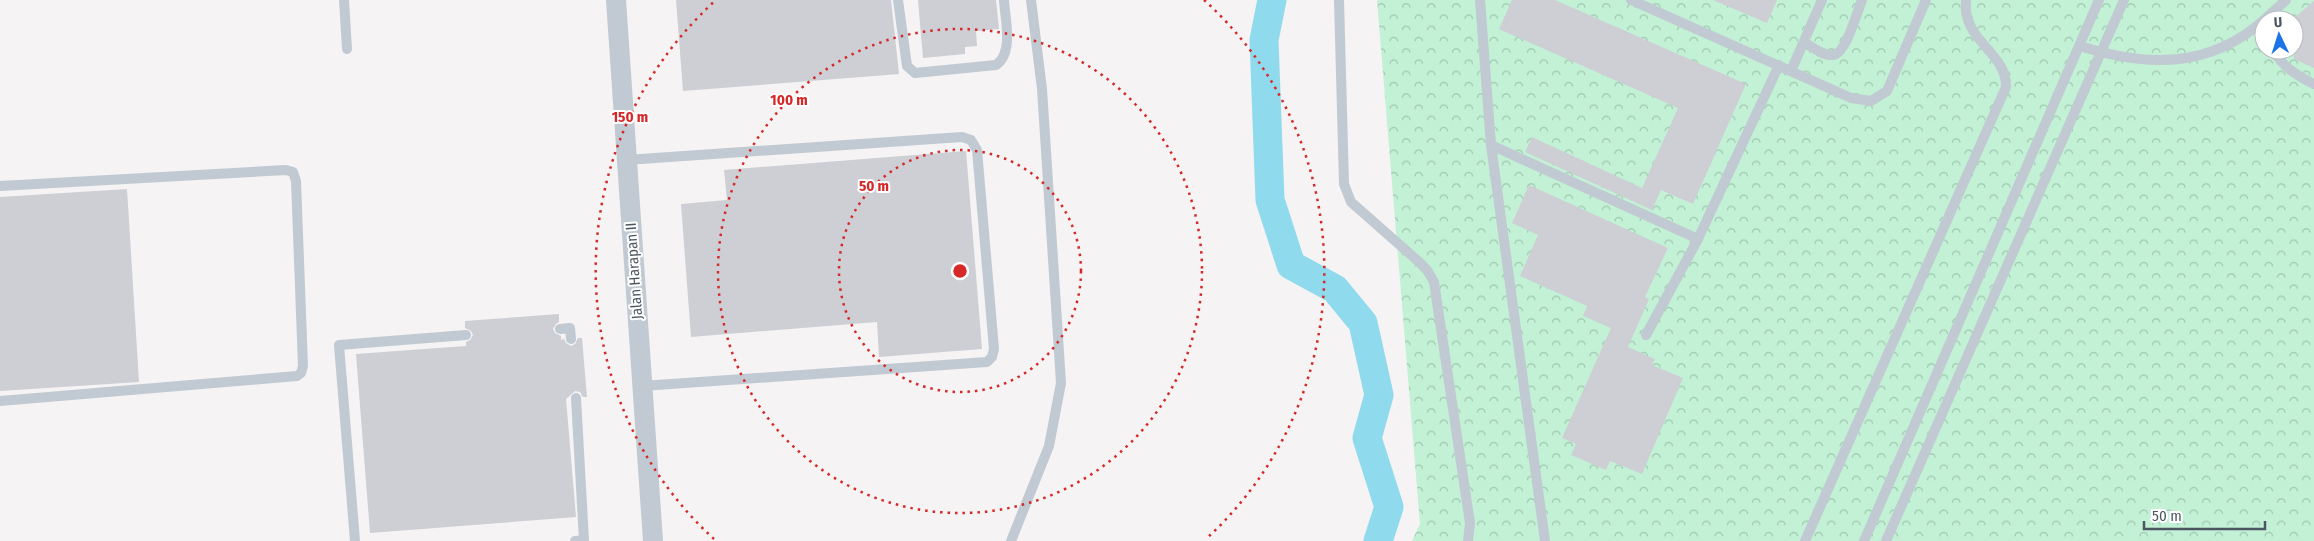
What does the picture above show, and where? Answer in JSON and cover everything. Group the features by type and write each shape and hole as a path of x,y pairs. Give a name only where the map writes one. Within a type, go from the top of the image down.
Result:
{"street":[{"name":"Jalan Harapan II","path":"616,0 653,541"}],"lane":[{"path":"344,0 348,49"},
{"path":"898,0 907,66 915,73 996,65 1003,60 1006,52 1004,0"},
{"path":"1011,541 1049,446 1061,383 1042,89 1031,0"},
{"path":"1339,0 1344,184 1351,202 1418,261 1427,270 1434,282 1470,523 1468,541"},
{"path":"1480,0 1491,145 1545,541"},
{"path":"1631,0 1851,98 1871,101 1887,90 1926,0"},
{"path":"1791,71 1822,0"},
{"path":"1804,42 1823,54 1833,56 1839,53 1845,45 1862,0"},
{"path":"1805,541 2006,87 2003,68 1975,34 1966,16 1966,0"},
{"path":"1864,541 2099,0"},
{"path":"1886,541 1948,396 2124,0"},
{"path":"2275,10 2286,0"},
{"path":"2080,46 2102,53 2142,59 2175,61 2213,53 2254,27"},
{"path":"2280,60 2284,66 2298,76 2314,84"},
{"path":"1646,335 1698,239 1779,65"},
{"path":"626,160 962,137 971,140 977,150 994,350 992,357 987,362 642,386"},
{"path":"1491,145 1698,239"},
{"path":"0,186 291,170 295,174 296,181 303,366 301,373 297,376 0,401"},
{"path":"560,329 570,328 571,339"},
{"path":"355,541 339,345 466,335"},
{"path":"575,541 584,540 576,398"}],"green space":[{"path":"1377,0 2314,0 2314,541 1412,541 1420,524"}],"building":[{"path":"676,0 891,0 899,74 683,91"},
{"path":"918,0 996,0 999,29 976,31 977,46 965,47 965,54 923,58"},
{"path":"1512,0 1555,0 1746,84 1693,204 1661,190 1652,210 1525,152 1532,137 1642,188 1678,108 1499,29"},
{"path":"1713,0 1777,0 1767,23"},
{"path":"2314,1 2314,68 2296,60 2304,60 2303,10"},
{"path":"966,151 982,349 879,357 877,322 691,337 681,204 727,200 724,170"},
{"path":"1529,185 1668,248 1645,297 1649,299 1628,347 1655,359 1652,365 1683,378 1642,474 1610,461 1606,470 1571,455 1576,444 1562,438 1611,328 1583,316 1587,306 1520,276 1538,235 1512,223"},
{"path":"127,189 139,382 0,391 0,197"},
{"path":"559,314 559,322 553,329 555,333 561,336 561,340 564,339 571,346 575,344 578,338 582,338 587,397 583,397 580,392 575,391 566,399 576,517 370,533 356,354 466,346 466,342 473,335 471,331 465,328 465,321"}],"waterway":[{"path":"1272,0 1264,40 1270,200 1291,265 1335,289 1363,323 1379,395 1367,438 1389,507 1378,541"}]}
